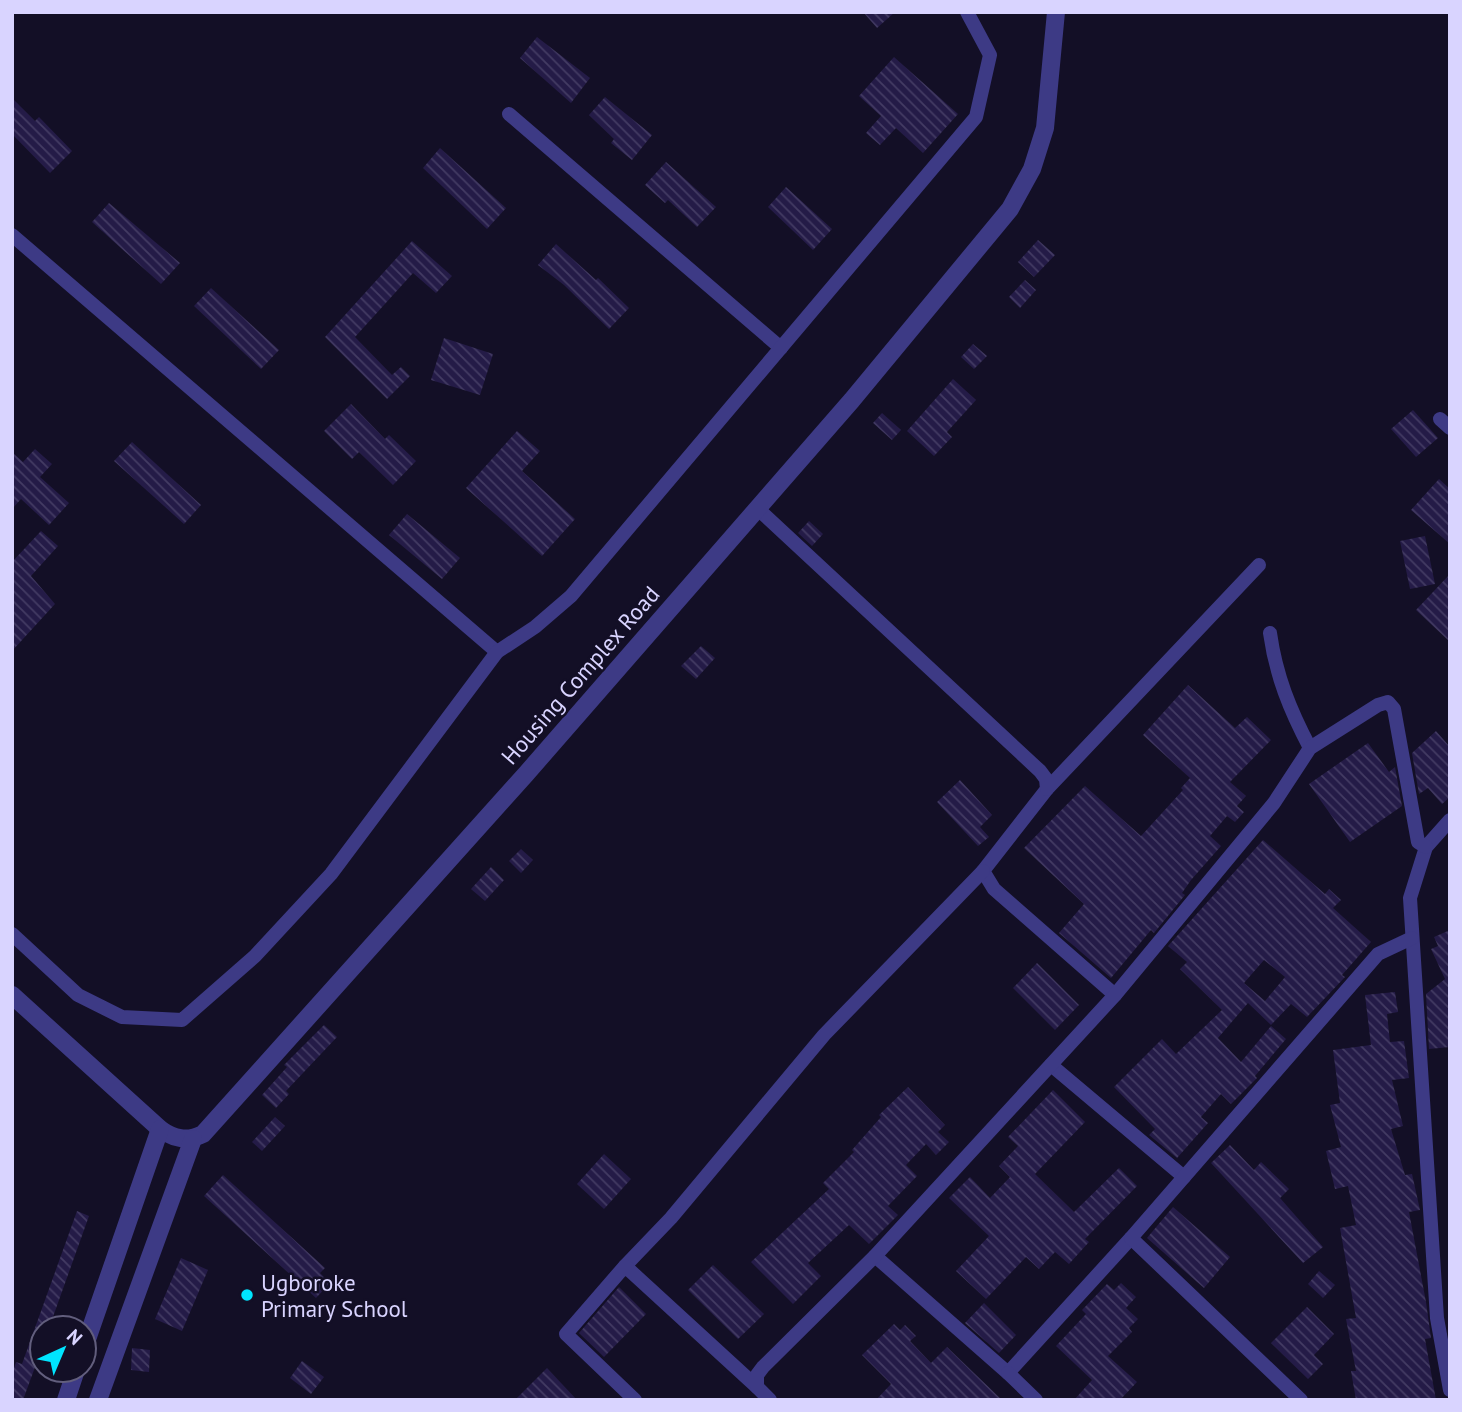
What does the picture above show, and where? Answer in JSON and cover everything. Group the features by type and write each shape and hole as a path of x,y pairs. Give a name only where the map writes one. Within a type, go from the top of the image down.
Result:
{"street":[{"path":"12,934 78,995 122,1017 182,1020 255,956 331,874 497,652 535,627 571,596 976,117 990,55 967,12"},
{"name":"Housing Complex Road","path":"193,1139 203,1133 526,774 757,508 1010,209 1032,169 1045,128 1056,12"},
{"path":"509,114 781,348"},
{"path":"12,234 497,652"},
{"path":"757,508 1040,771 1046,779 1047,789"},
{"path":"635,1400 566,1334 671,1218 824,1035 983,871 1047,789 1259,565"},
{"path":"1270,633 1280,683 1288,707 1310,748"},
{"path":"757,1387 757,1375 764,1367 875,1256 1115,995 1274,803 1310,748 1378,705 1388,702 1394,709 1418,842 1426,847"},
{"path":"1450,821 1426,847 1410,898 1437,1318 1450,1390"},
{"path":"983,871 994,889 1115,995"},
{"path":"1008,1373 1131,1238 1378,954 1412,938"},
{"path":"12,995 160,1129 180,1139 193,1139 98,1400"},
{"path":"1051,1065 1184,1177"},
{"path":"96,1314 160,1129"},
{"path":"1131,1238 1301,1400"},
{"path":"875,1256 1036,1400"},
{"path":"625,1266 770,1400"}],"building":[{"path":"863,12 895,12 877,28"},
{"path":"537,37 590,78 571,103 520,58"},
{"path":"894,57 958,114 923,153 896,128 880,145 866,133 881,116 859,96"},
{"path":"605,97 652,135 632,160 611,143 614,139 589,115"},
{"path":"12,98 35,121 39,117 72,151 50,173 12,134"},
{"path":"440,148 506,208 487,229 423,168"},
{"path":"666,162 716,207 697,227 668,200 665,203 645,185"},
{"path":"786,187 832,229 813,250 768,207"},
{"path":"109,203 180,263 161,284 92,222"},
{"path":"1038,240 1055,255 1034,277 1018,262"},
{"path":"412,241 452,276 436,293 413,273 355,337 392,375 401,367 410,376 387,399 325,337"},
{"path":"556,244 596,280 598,278 629,308 609,329 564,285 538,265"},
{"path":"1025,280 1036,290 1020,308 1009,297"},
{"path":"211,288 279,350 261,369 194,306"},
{"path":"444,338 493,354 480,395 431,380"},
{"path":"973,344 987,356 974,369 961,357"},
{"path":"953,379 976,400 947,432 952,437 934,456 907,431"},
{"path":"351,404 385,439 389,435 416,461 393,485 359,452 352,459 324,431"},
{"path":"1413,410 1438,438 1416,457 1391,429"},
{"path":"882,413 901,430 892,440 873,423"},
{"path":"517,431 540,451 522,471 575,519 542,556 466,488"},
{"path":"132,442 201,505 184,524 114,461"},
{"path":"35,449 52,464 40,477 69,503 49,525 21,499 12,509 12,452 23,462"},
{"path":"1439,479 1450,489 1450,544 1411,510"},
{"path":"407,514 460,558 442,579 389,535"},
{"path":"809,521 823,534 812,546 798,533"},
{"path":"41,531 58,546 31,576 55,604 12,651 12,562"},
{"path":"1425,536 1435,584 1410,589 1400,541"},
{"path":"1450,574 1450,642 1416,610"},
{"path":"701,646 715,658 696,679 681,666"},
{"path":"1188,685 1235,728 1247,717 1271,740 1230,782 1246,796 1237,806 1244,812 1235,822 1227,816 1210,836 1221,846 1191,880 1182,893 1185,895 1154,933 1151,930 1111,978 1059,933 1084,904 1024,848 1085,786 1141,836 1183,790 1181,788 1190,778 1143,735"},
{"path":"1436,731 1450,747 1450,797 1442,804 1428,788 1419,794 1412,753"},
{"path":"1368,743 1389,772 1395,767 1402,806 1350,842 1309,784"},
{"path":"960,780 992,815 980,827 989,837 978,846 937,802"},
{"path":"1263,840 1325,894 1329,889 1341,900 1333,908 1371,942 1342,975 1345,977 1307,1017 1291,1004 1271,1025 1248,1003 1218,1038 1241,1062 1271,1026 1286,1039 1255,1076 1257,1078 1231,1104 1221,1094 1201,1117 1208,1123 1177,1158 1149,1135 1155,1129 1114,1087 1162,1039 1176,1054 1222,1010 1180,969 1187,962 1168,946","holes":["1264,960 1285,977 1265,1001 1244,983"]},
{"path":"521,849 533,860 521,873 509,861"},
{"path":"491,867 504,880 485,901 471,889"},
{"path":"1450,930 1450,1047 1429,1049 1426,994 1445,979 1431,949 1438,946 1434,937"},
{"path":"1037,963 1079,1005 1055,1030 1013,988"},
{"path":"1395,992 1398,1012 1387,1014 1390,1042 1404,1041 1409,1078 1392,1080 1403,1126 1391,1129 1405,1175 1412,1174 1420,1210 1409,1212 1426,1302 1431,1338 1425,1339 1436,1400 1356,1400 1351,1371 1356,1371 1346,1319 1356,1318 1340,1228 1356,1225 1348,1186 1335,1189 1326,1151 1341,1147 1330,1105 1340,1103 1333,1050 1371,1045 1365,995"},
{"path":"324,1025 337,1037 286,1091 289,1094 276,1108 262,1095 287,1067 284,1065"},
{"path":"908,1087 945,1125 938,1132 949,1142 936,1155 926,1144 906,1165 917,1176 888,1206 898,1215 869,1244 849,1225 808,1263 821,1276 793,1304 751,1262 829,1189 823,1183 854,1152 852,1150 881,1117 879,1115"},
{"path":"1053,1090 1085,1122 1035,1174 1074,1212 1119,1168 1137,1186 1085,1239 1089,1242 1069,1264 1055,1252 1039,1269 1026,1257 986,1299 956,1271 989,1236 949,1198 970,1177 990,1198 1010,1177 999,1166 1018,1146 1008,1137"},
{"path":"275,1117 285,1126 262,1151 252,1142"},
{"path":"1230,1145 1254,1170 1261,1162 1289,1189 1280,1198 1323,1247 1303,1263 1211,1163"},
{"path":"604,1154 631,1179 604,1209 577,1184"},
{"path":"223,1175 325,1268 320,1273 330,1283 316,1298 204,1196"},
{"path":"1173,1207 1230,1257 1204,1288 1147,1238"},
{"path":"77,1211 89,1216 54,1314 40,1314"},
{"path":"181,1258 208,1270 182,1331 155,1319"},
{"path":"713,1265 764,1314 738,1339 688,1290"},
{"path":"1319,1271 1335,1285 1323,1298 1308,1284"},
{"path":"1121,1283 1136,1297 1126,1308 1138,1319 1129,1328 1132,1332 1108,1356 1137,1382 1120,1400 1074,1400 1092,1380 1056,1346 1086,1314 1082,1310 1107,1284 1114,1290"},
{"path":"619,1287 646,1314 604,1357 579,1333"},
{"path":"984,1303 1016,1335 999,1353 965,1323"},
{"path":"1307,1307 1334,1334 1314,1355 1323,1364 1308,1379 1271,1343"},
{"path":"894,1324 900,1330 905,1325 916,1336 910,1341 931,1363 947,1347 1002,1400 876,1400 891,1384 862,1355"},
{"path":"28,1347 29,1384 23,1400 12,1400 12,1374 16,1362 22,1364"},
{"path":"132,1348 150,1350 149,1372 131,1370"},
{"path":"302,1361 324,1377 311,1394 290,1378"},
{"path":"547,1368 577,1400 515,1400"}],"place":[{"name":"Ugboroke Primary School","path":"247,1295"}]}
